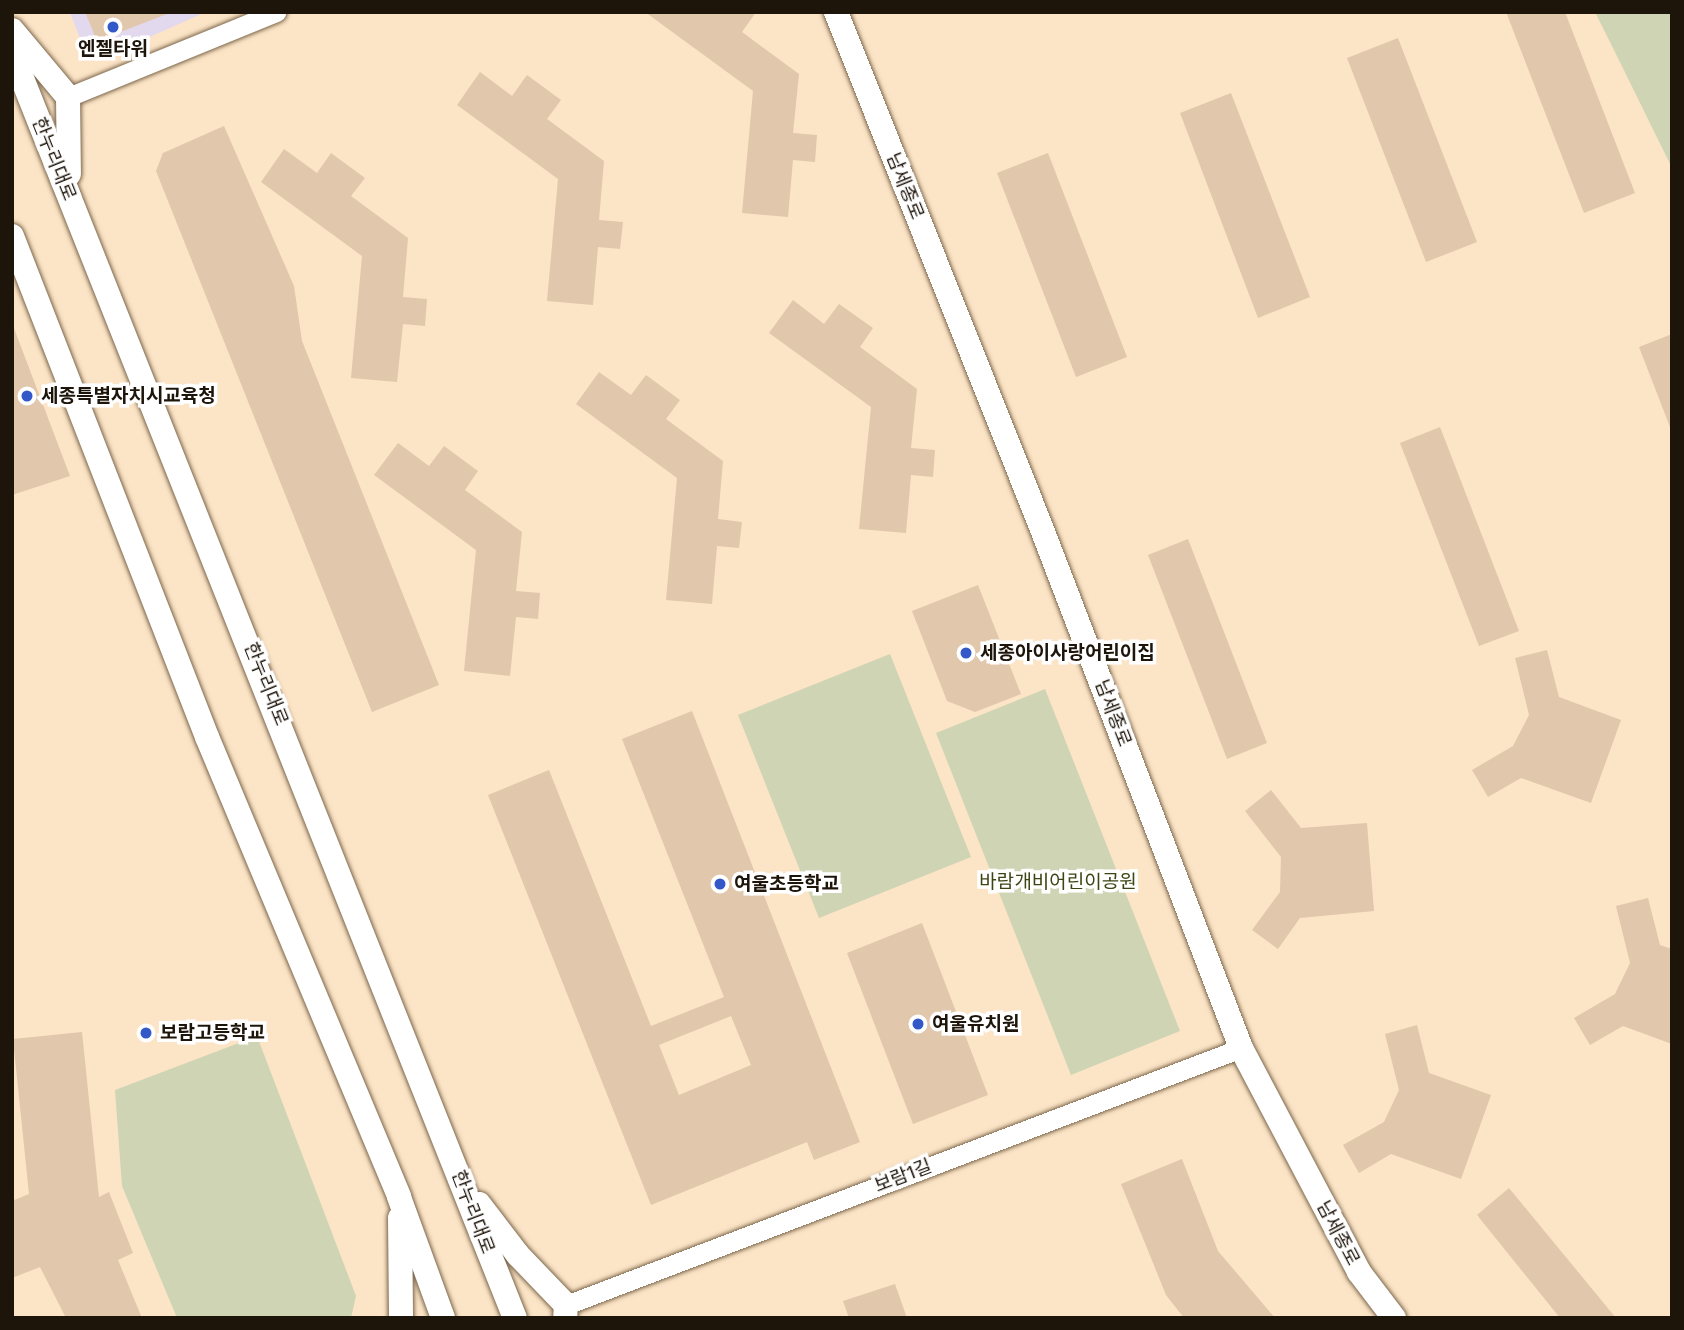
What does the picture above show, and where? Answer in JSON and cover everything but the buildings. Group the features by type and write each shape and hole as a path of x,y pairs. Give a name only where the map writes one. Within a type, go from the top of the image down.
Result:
{"street":[{"path":"68,97 245,18 276,12"},
{"name":"남세종로","path":"836,12 1040,524 1241,1048 1359,1272 1394,1318"},
{"path":"12,30 68,97 71,199"},
{"name":"한누리대로","path":"12,53 515,1318"},
{"path":"12,236 207,737 399,1197 443,1318"},
{"name":"보람1길","path":"566,1311 1241,1048"},
{"path":"460,1179 517,1255 566,1311"},
{"path":"399,1197 401,1318"}],"shaded area":[{"path":"70,12 206,12 100,59 86,55"}],"green space":[{"path":"1595,12 1672,12 1672,168 1612,46"},
{"path":"890,654 971,857 819,918 738,715"},
{"name":"바람개비어린이공원","path":"1045,689 1180,1031 1071,1075 936,733"},
{"path":"257,1036 356,1296 351,1318 177,1318 122,1186 115,1090"}],"place":[{"name":"엔젤타워","path":"113,27"},
{"name":"세종특별자치시교육청","path":"27,396"},
{"name":"세종아이사랑어린이집","path":"966,653"},
{"name":"여울초등학교","path":"720,884"},
{"name":"여울유치원","path":"918,1024"},
{"name":"보람고등학교","path":"146,1033"}]}
